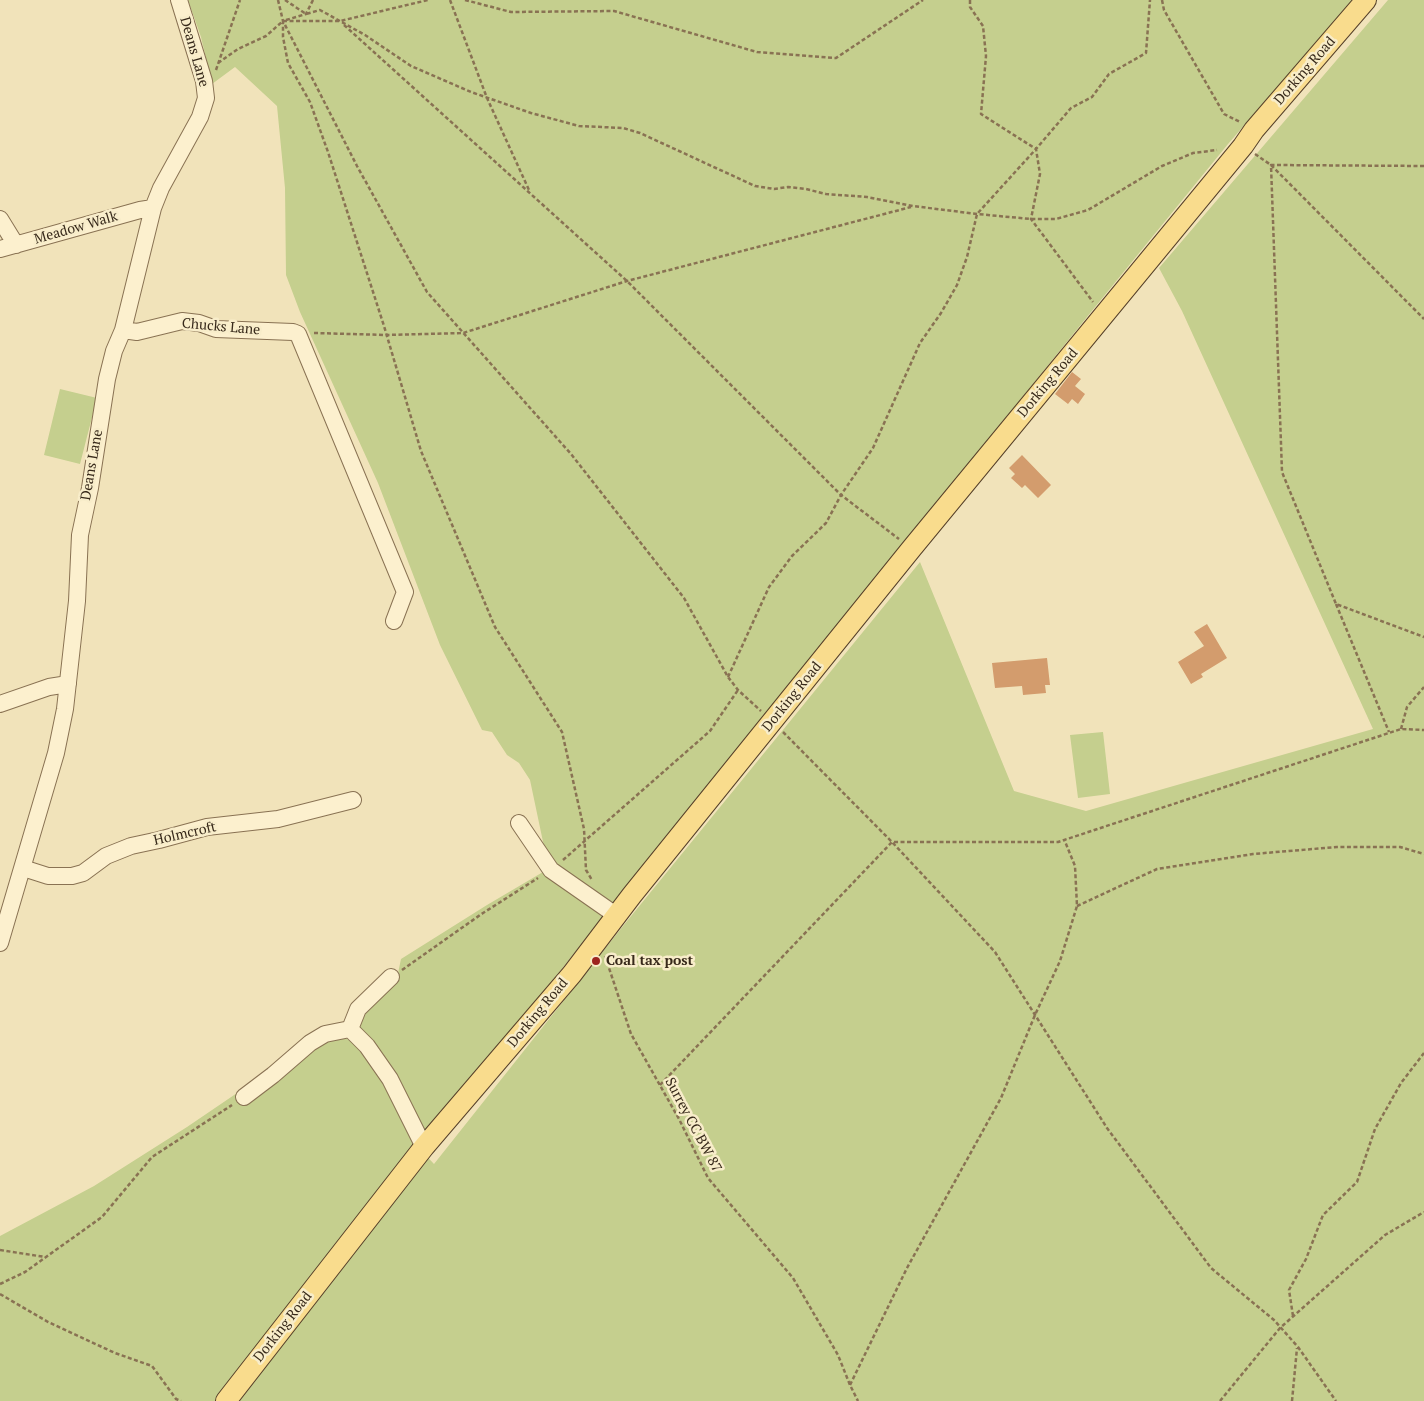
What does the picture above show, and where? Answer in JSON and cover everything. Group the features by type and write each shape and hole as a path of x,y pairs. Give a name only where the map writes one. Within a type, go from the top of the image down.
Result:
{"main road":[{"name":"Dorking Road","path":"226,1401 424,1147 572,974 912,548 1249,138 1366,0"}],"street":[{"name":"Deans Lane","path":"0,944 56,753 66,710 80,535 90,488 107,379 114,351 123,330 153,208 161,188 200,117 204,104 206,93 204,81 179,0"},
{"name":"Meadow Walk","path":"0,250 140,210 153,208"},
{"path":"0,219 16,245"},
{"name":"Chucks Lane","path":"123,330 137,332 182,321 199,323 216,329 290,332"},
{"path":"290,332 296,333 300,338 405,592 394,621"},
{"path":"0,704 49,686 68,684"},
{"name":"Holmcroft","path":"23,868 48,876 72,876 82,873 106,856 131,846 207,827 278,819 353,800"},
{"path":"519,823 551,870 617,916"},
{"path":"350,1028 358,1009 391,978"},
{"path":"350,1028 356,1033 390,1079 424,1147"},
{"path":"244,1097 273,1076 310,1043 325,1034 350,1028"}],"path":[{"path":"206,93 213,79 240,0"},
{"path":"278,0 283,21 283,38 288,63 310,102 387,336 421,451 495,627 562,732 584,829 586,870 596,885"},
{"path":"285,0 306,14"},
{"path":"306,14 313,0"},
{"path":"283,21 340,21 428,0"},
{"path":"450,0 487,98 530,192"},
{"path":"465,0 512,12 614,11 757,52 836,58 922,0"},
{"path":"970,0 970,7 983,26 986,56 981,114 1036,149 1040,174 1031,219 1103,316"},
{"path":"728,677 770,586 792,556 826,523 841,495 873,448 920,343 941,313 957,285 968,256 977,214 1071,108 1092,97 1109,74 1146,53 1150,0"},
{"path":"1162,0 1164,10 1224,114 1249,138 1271,165 1424,319"},
{"path":"218,63 238,49 266,36 283,21 320,10 365,35 411,66 487,98 531,113 580,126 623,128 640,132 755,186 774,189 788,187 806,189 826,194 868,197 913,206 1031,219 1056,219 1088,210 1162,166 1193,153 1218,150"},
{"path":"283,21 357,166 427,292 571,454 684,598 728,677 738,690 773,721 892,842 995,952 1107,1128 1210,1268 1274,1320 1298,1347 1336,1401"},
{"path":"340,21 626,281 841,495 912,548"},
{"path":"1271,165 1424,166"},
{"path":"1271,165 1282,472 1389,733"},
{"path":"290,332 387,336 463,332 626,281 913,206"},
{"path":"1336,604 1424,637"},
{"path":"1401,729 1407,707 1424,686"},
{"path":"391,978 483,913 551,870 584,843 710,731 738,690"},
{"path":"660,1085 892,842 1058,842 1401,729 1424,730"},
{"path":"850,1386 908,1268 1001,1098 1035,1015 1060,961 1077,906 1075,866 1064,839"},
{"path":"1077,906 1157,869 1253,854 1336,847 1400,847 1424,854"},
{"name":"Surrey CC BW 87","path":"607,948 605,956 631,1034 680,1119 708,1178 793,1278 838,1355 858,1401"},
{"path":"1293,1316 1290,1290 1306,1259 1323,1215 1357,1182 1375,1128 1401,1083 1424,1053"},
{"path":"0,1284 25,1272 102,1217 152,1157 244,1097"},
{"path":"1220,1401 1280,1328 1385,1235 1424,1212"},
{"path":"0,1250 45,1257"},
{"path":"0,1294 48,1322 115,1354 152,1366 176,1399 181,1401"},
{"path":"1292,1401 1298,1347"}],"green space":[{"path":"188,0 1353,0 1228,144 1091,312 606,913 431,1134 423,1133 357,1026 363,1012 397,978 401,959 543,872 546,856 530,780 519,763 507,755 492,732 482,730 440,645 378,483 300,312 286,275 285,188 277,106 235,67 212,84 201,37"},
{"path":"1388,0 1424,0 1424,1401 0,1401 0,1236 94,1186 187,1127 293,1055 332,1035 354,1041 393,1095 416,1145 434,1164 623,926 920,562 1014,791 1086,811 1373,729 1182,311 1159,268"},
{"path":"60,389 97,398 80,464 44,455"},
{"path":"1103,732 1110,794 1078,798 1070,735"}],"building":[{"path":"1072,372 1081,379 1075,386 1085,394 1078,404 1072,399 1068,404 1055,394"},
{"path":"1022,455 1051,485 1038,498 1025,485 1022,488 1011,478 1015,474 1009,468"},
{"path":"1207,624 1227,658 1201,674 1203,677 1191,684 1178,662 1204,646 1194,632"},
{"path":"1047,658 1050,685 1045,685 1046,693 1023,695 1022,686 995,688 992,663"}],"place":[{"name":"Coal tax post","path":"596,961"}]}
